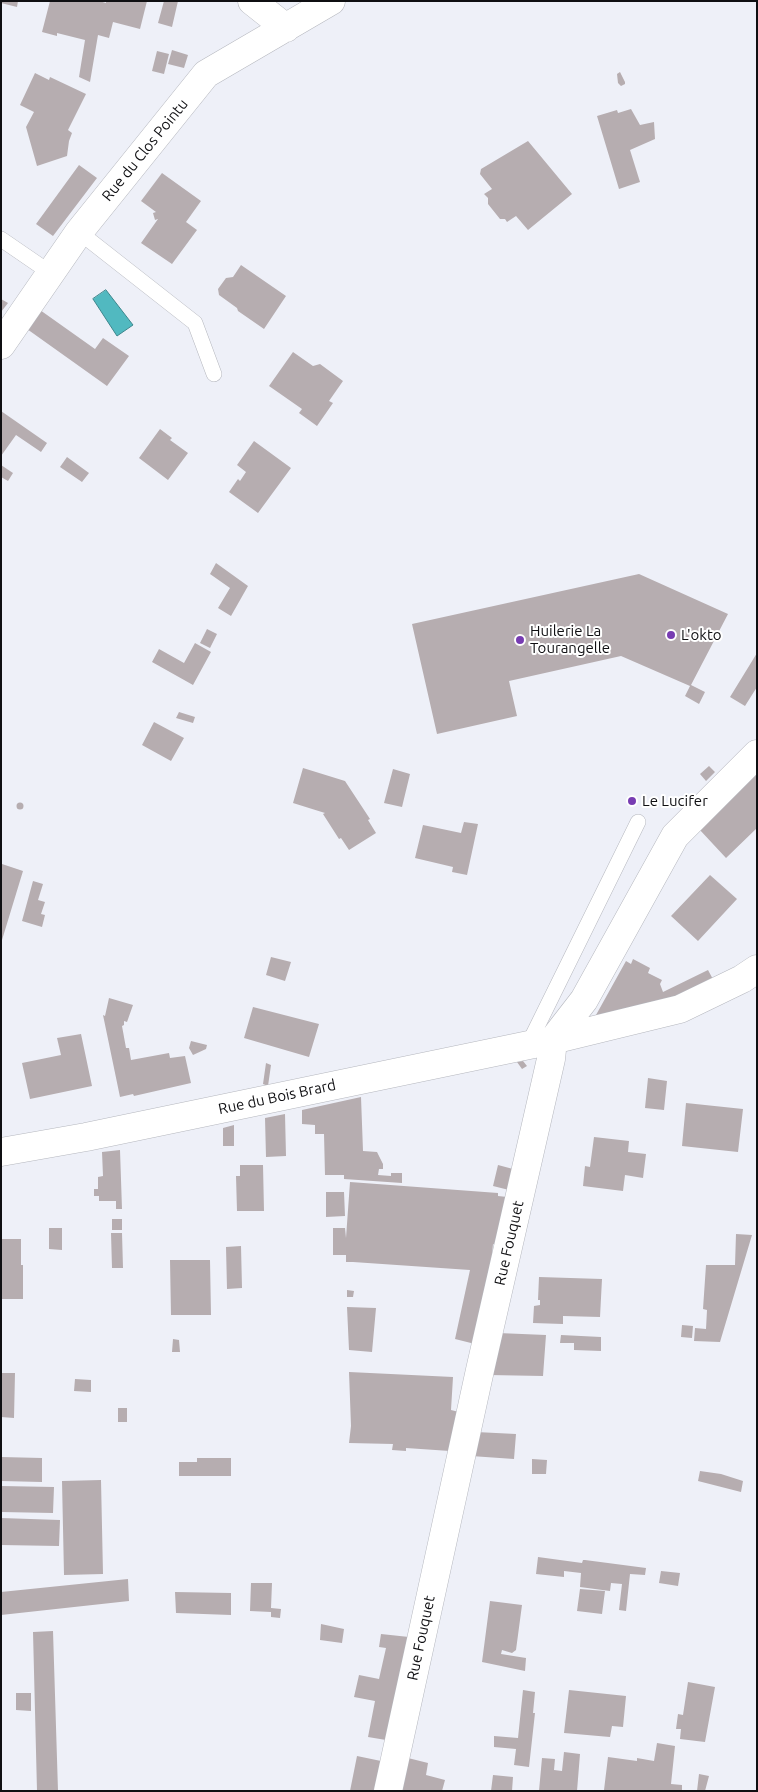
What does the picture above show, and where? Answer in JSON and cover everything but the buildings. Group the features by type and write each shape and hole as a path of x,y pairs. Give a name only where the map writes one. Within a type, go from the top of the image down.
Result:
{"street":[{"path":"252,1 286,28"},
{"name":"Rue du Clos Pointu","path":"1,345 52,274 79,232 206,74 331,1"},
{"path":"541,1043 584,1000 675,836 757,754"},
{"name":"Rue du Bois Brard","path":"1,1152 86,1137 541,1043 680,1009 742,979 757,969"},
{"name":"Rue Fouquet","path":"388,1791 480,1370 551,1060 541,1043"}],"lane":[{"path":"79,232 195,323 214,374"},
{"path":"1,239 52,274"},
{"path":"541,1043 638,822"}],"water":[{"path":"106,290 133,325 117,336 93,299"}],"place":[{"name":"L'okto","path":"671,635"},
{"name":"Huilerie La Tourangelle","path":"520,640"},
{"name":"Le Lucifer","path":"632,801"}]}
